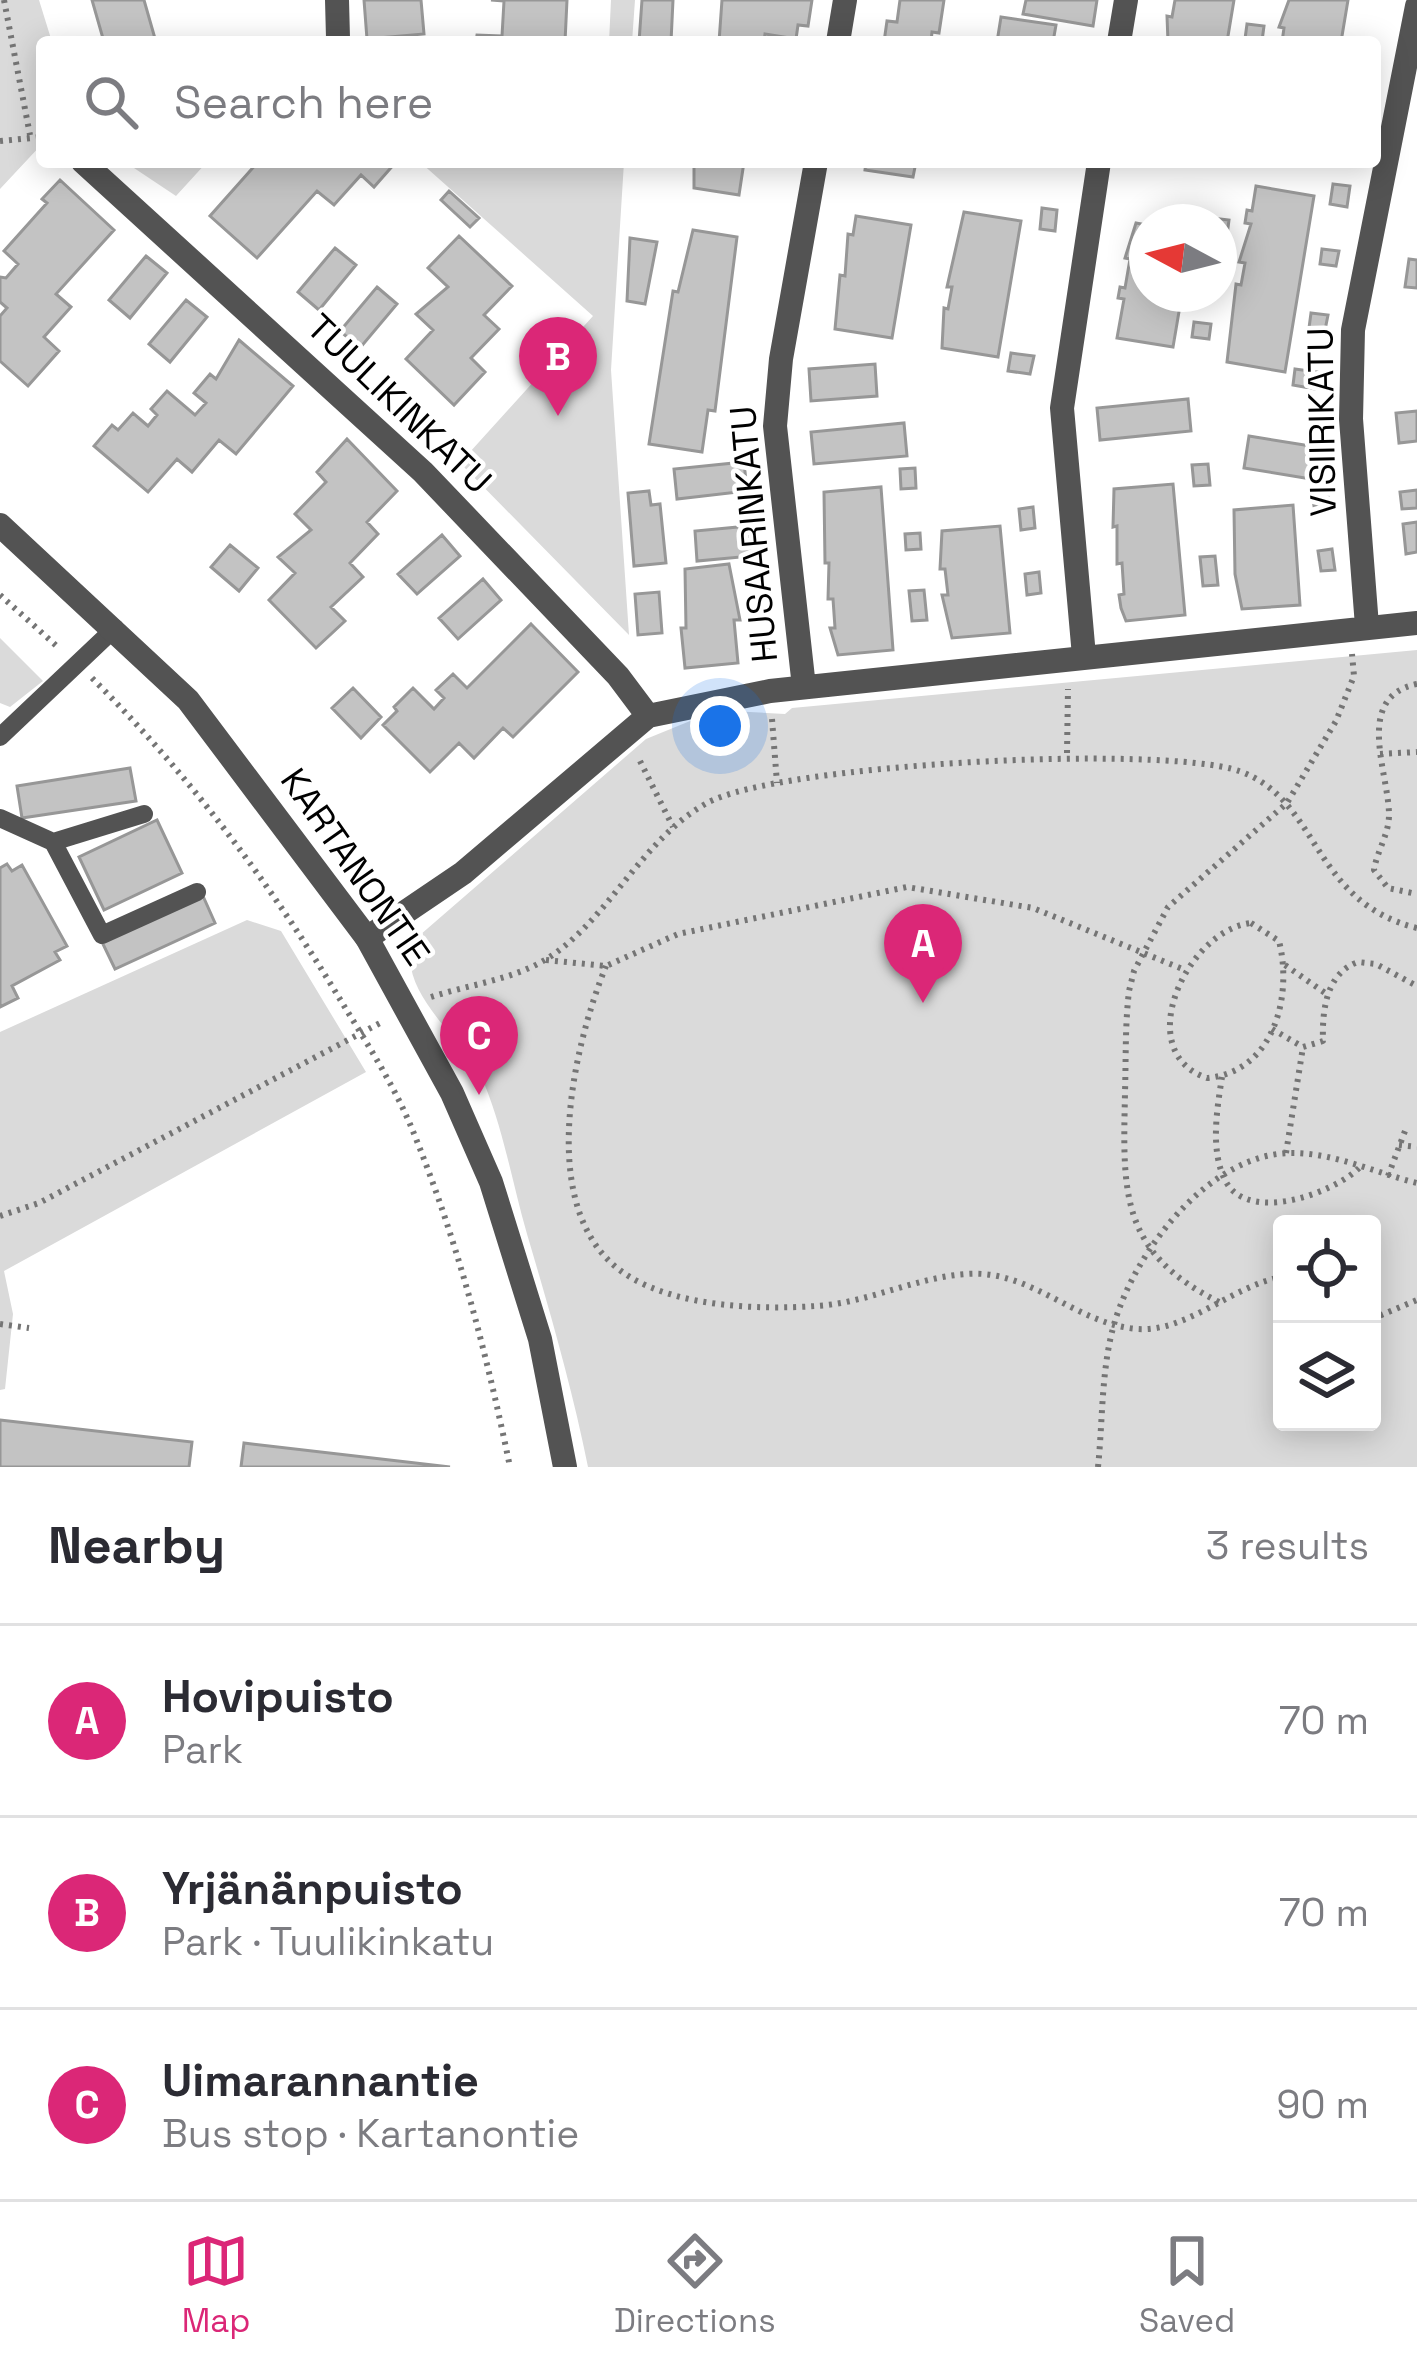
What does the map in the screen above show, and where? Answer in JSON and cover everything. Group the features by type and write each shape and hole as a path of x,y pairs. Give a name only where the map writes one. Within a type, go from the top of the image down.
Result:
{"street":[{"path":"337,0 338,36"},
{"path":"839,36 845,0"},
{"path":"1120,36 1126,0"},
{"name":"VISIIRIKATU","path":"1359,627 1352,352 1366,245 1417,6"},
{"name":"TUULIKINKATU","path":"89,168 423,472 618,676 648,716"},
{"name":"HUSAARINKATU","path":"804,687 776,426 781,359 815,168"},
{"path":"1072,658 1062,409 1098,168"},
{"name":"KARTANONTIE","path":"0,525 188,700 367,938 452,1093 490,1183 540,1339 565,1467"},
{"path":"367,938 463,873 648,716 770,691 1417,622"}],"lane":[{"path":"0,737 115,628"},
{"path":"52,842 144,814"},
{"path":"0,818 52,842 102,935 197,892"}],"path":[{"path":"4,0 30,135"},
{"path":"0,141 36,136"},
{"path":"0,595 166,752 229,830 361,1035 409,1121 470,1292 510,1467"},
{"path":"1219,1301 1191,1288 1152,1251 1130,1214 1122,1177 1127,1010 1144,949 1168,907 1288,803 1336,721 1354,676 1359,627"},
{"path":"1067,755 1072,658"},
{"path":"1417,684 1400,688 1385,708 1377,736 1388,824 1374,870 1388,888 1417,894"},
{"path":"770,691 777,782"},
{"path":"625,731 673,827"},
{"path":"1380,754 1417,752"},
{"path":"546,960 673,827 721,796 777,782 1067,755 1214,764 1256,779 1288,803 1343,888 1381,915 1417,928"},
{"path":"428,998 546,960 605,966 678,934 908,887 1033,908 1144,949 1185,970"},
{"path":"1251,923 1279,941 1285,965 1283,1005 1254,1058 1222,1077 1195,1074 1174,1052 1172,1024 1185,970 1214,936 1251,923"},
{"path":"1272,1029 1303,1047 1323,1041 1328,995 1345,967 1358,962 1376,964 1417,986"},
{"path":"1285,965 1328,995"},
{"path":"605,966 579,1043 569,1113 572,1181 590,1236 628,1276 656,1289 727,1304 811,1306 982,1273 1030,1285 1114,1323 1163,1327 1273,1280"},
{"path":"0,1216 39,1203 382,1022"},
{"path":"1286,1153 1303,1047"},
{"path":"1222,1077 1216,1120 1223,1174 1237,1194 1255,1200 1294,1200 1342,1185 1360,1167"},
{"path":"1388,1176 1405,1132"},
{"path":"1399,1145 1417,1147"},
{"path":"1098,1467 1114,1323 1152,1251 1223,1174 1286,1153 1417,1183"},
{"path":"1381,1315 1417,1300"},
{"path":"0,1324 29,1328"}],"shaded area":[{"path":"0,0 39,0 50,36 36,36 36,150 0,189"},
{"path":"611,0 635,0 632,36 609,36"},
{"path":"134,168 202,168 176,196"},
{"path":"427,168 624,168 611,370 629,635 460,463 593,316"},
{"path":"0,638 43,681 10,707 0,703"},
{"path":"1417,650 1417,1467 588,1467 491,1101 474,1066 419,990 411,952 420,935 646,739 700,717 731,711 785,714 792,708"},
{"path":"247,920 281,931 366,1072 4,1271 13,1314 5,1389 0,1390 0,1032"}],"building":[{"path":"92,0 144,0 154,36 102,36"},
{"path":"364,0 421,0 424,34 367,36"},
{"path":"491,0 567,0 565,36 502,36 504,1"},
{"path":"642,0 673,0 671,36 639,36"},
{"path":"722,0 812,0 808,26 798,25 796,36 719,36"},
{"path":"900,0 944,0 939,33 885,36 887,21 897,22"},
{"path":"1026,0 1097,0 1093,26 1023,14"},
{"path":"1175,0 1234,0 1228,36 1168,36 1167,16 1172,17"},
{"path":"1289,0 1348,0 1342,36 1283,36 1284,28 1279,27"},
{"path":"1001,17 1056,25 1054,36 998,36"},
{"path":"1247,24 1264,26 1263,36 1245,36"},
{"path":"253,168 391,168 374,187 361,175 334,205 317,191 257,258 210,216"},
{"path":"694,168 743,168 739,195 694,188"},
{"path":"865,168 915,168 913,177"},
{"path":"60,180 114,230 56,294 71,307 44,337 59,351 28,386 0,361 0,316 7,308 0,302 0,277 6,278 18,264 4,251 47,203 42,199"},
{"path":"1333,184 1350,186 1347,207 1330,204"},
{"path":"1256,186 1314,196 1285,372 1227,362 1237,284 1241,285 1245,263 1239,262 1251,224 1245,223 1247,210 1252,211"},
{"path":"449,191 479,218 470,227 441,200"},
{"path":"1042,208 1057,210 1055,231 1040,229"},
{"path":"964,212 1021,221 998,357 942,348 944,308 948,309 952,287 947,287"},
{"path":"856,216 911,225 892,338 835,329 840,275 845,276 848,234 853,235"},
{"path":"693,230 737,237 715,411 708,410 702,452 649,444 673,291 678,292"},
{"path":"459,236 512,286 484,315 499,329 471,358 485,372 454,405 406,359 433,330 416,314 448,287 428,268"},
{"path":"630,238 657,242 645,304 627,301"},
{"path":"335,248 356,265 319,310 298,292"},
{"path":"1322,249 1339,251 1336,266 1320,264"},
{"path":"146,256 167,273 130,318 109,300"},
{"path":"1409,259 1417,260 1417,288 1405,287"},
{"path":"1129,265 1129,312 1179,312 1173,347 1117,338 1124,299 1118,298 1120,287 1125,288"},
{"path":"377,287 397,304 360,348 340,331"},
{"path":"186,300 207,317 170,362 149,344"},
{"path":"1311,313 1328,315 1325,330 1309,328"},
{"path":"1194,322 1211,324 1209,339 1192,337"},
{"path":"239,340 293,386 236,454 219,440 192,472 177,459 148,492 94,446 112,425 118,430 133,413 148,426 157,415 151,409 167,391 195,415 206,403 194,393 210,374 216,379"},
{"path":"1011,353 1034,356 1030,374 1008,371"},
{"path":"875,364 877,396 811,401 809,369"},
{"path":"1295,369 1317,372 1315,389 1293,385"},
{"path":"1188,399 1191,431 1100,440 1097,408"},
{"path":"1417,411 1417,441 1399,443 1396,413"},
{"path":"904,423 907,456 814,464 811,432"},
{"path":"1249,436 1317,447 1311,479 1244,468"},
{"path":"347,439 397,491 367,522 378,534 350,563 363,577 331,607 345,621 316,648 269,600 295,573 278,557 311,530 295,514 326,482 317,472"},
{"path":"744,462 747,491 677,499 674,469"},
{"path":"1208,464 1210,485 1194,486 1192,465"},
{"path":"915,468 916,488 901,489 900,469"},
{"path":"1327,483 1329,504 1314,506 1311,485"},
{"path":"1173,484 1185,615 1126,621 1119,595 1124,594 1122,563 1117,564 1117,526 1113,527 1114,489"},
{"path":"881,487 893,650 838,655 830,628 835,628 833,599 828,599 829,563 825,563 824,492"},
{"path":"1417,490 1417,508 1402,509 1400,492"},
{"path":"649,491 651,505 660,504 666,563 634,566 628,493"},
{"path":"1293,505 1300,605 1242,609 1235,574 1234,510"},
{"path":"1033,507 1035,528 1021,530 1019,509"},
{"path":"1417,522 1417,552 1406,554 1403,524"},
{"path":"749,526 752,556 697,561 695,531"},
{"path":"1000,526 1010,633 952,638 942,595 948,595 945,569 940,569 942,531"},
{"path":"920,533 921,549 906,550 905,534"},
{"path":"442,535 460,556 417,594 398,574"},
{"path":"230,545 258,568 239,591 211,567"},
{"path":"1332,549 1335,570 1321,571 1318,551"},
{"path":"1215,556 1218,585 1203,586 1200,557"},
{"path":"729,564 740,620 734,620 738,663 685,668 681,628 686,628 685,569"},
{"path":"1039,572 1041,593 1027,595 1025,574"},
{"path":"483,579 501,600 458,639 439,618"},
{"path":"924,590 927,620 912,621 909,591"},
{"path":"659,592 662,633 638,635 635,594"},
{"path":"531,624 578,672 513,737 503,728 474,758 459,743 430,772 383,725 413,688 434,709 444,698 436,690 453,674 467,688"},
{"path":"353,688 381,717 361,738 332,708"},
{"path":"130,768 136,801 22,818 17,786"},
{"path":"157,820 182,873 104,910 79,857"},
{"path":"7,864 12,871 22,865 67,946 55,952 60,960 12,986 18,998 0,1007 0,868"},
{"path":"203,896 215,923 115,969 102,942"},
{"path":"0,1420 192,1442 189,1467 0,1467"},
{"path":"244,1443 450,1467 241,1467"}],"place":[{"name":"Yrjänänpuisto","path":"558,416"},
{"name":"Hovipuisto","path":"923,1003"},
{"name":"Uimarannantie","path":"479,1095"}]}
